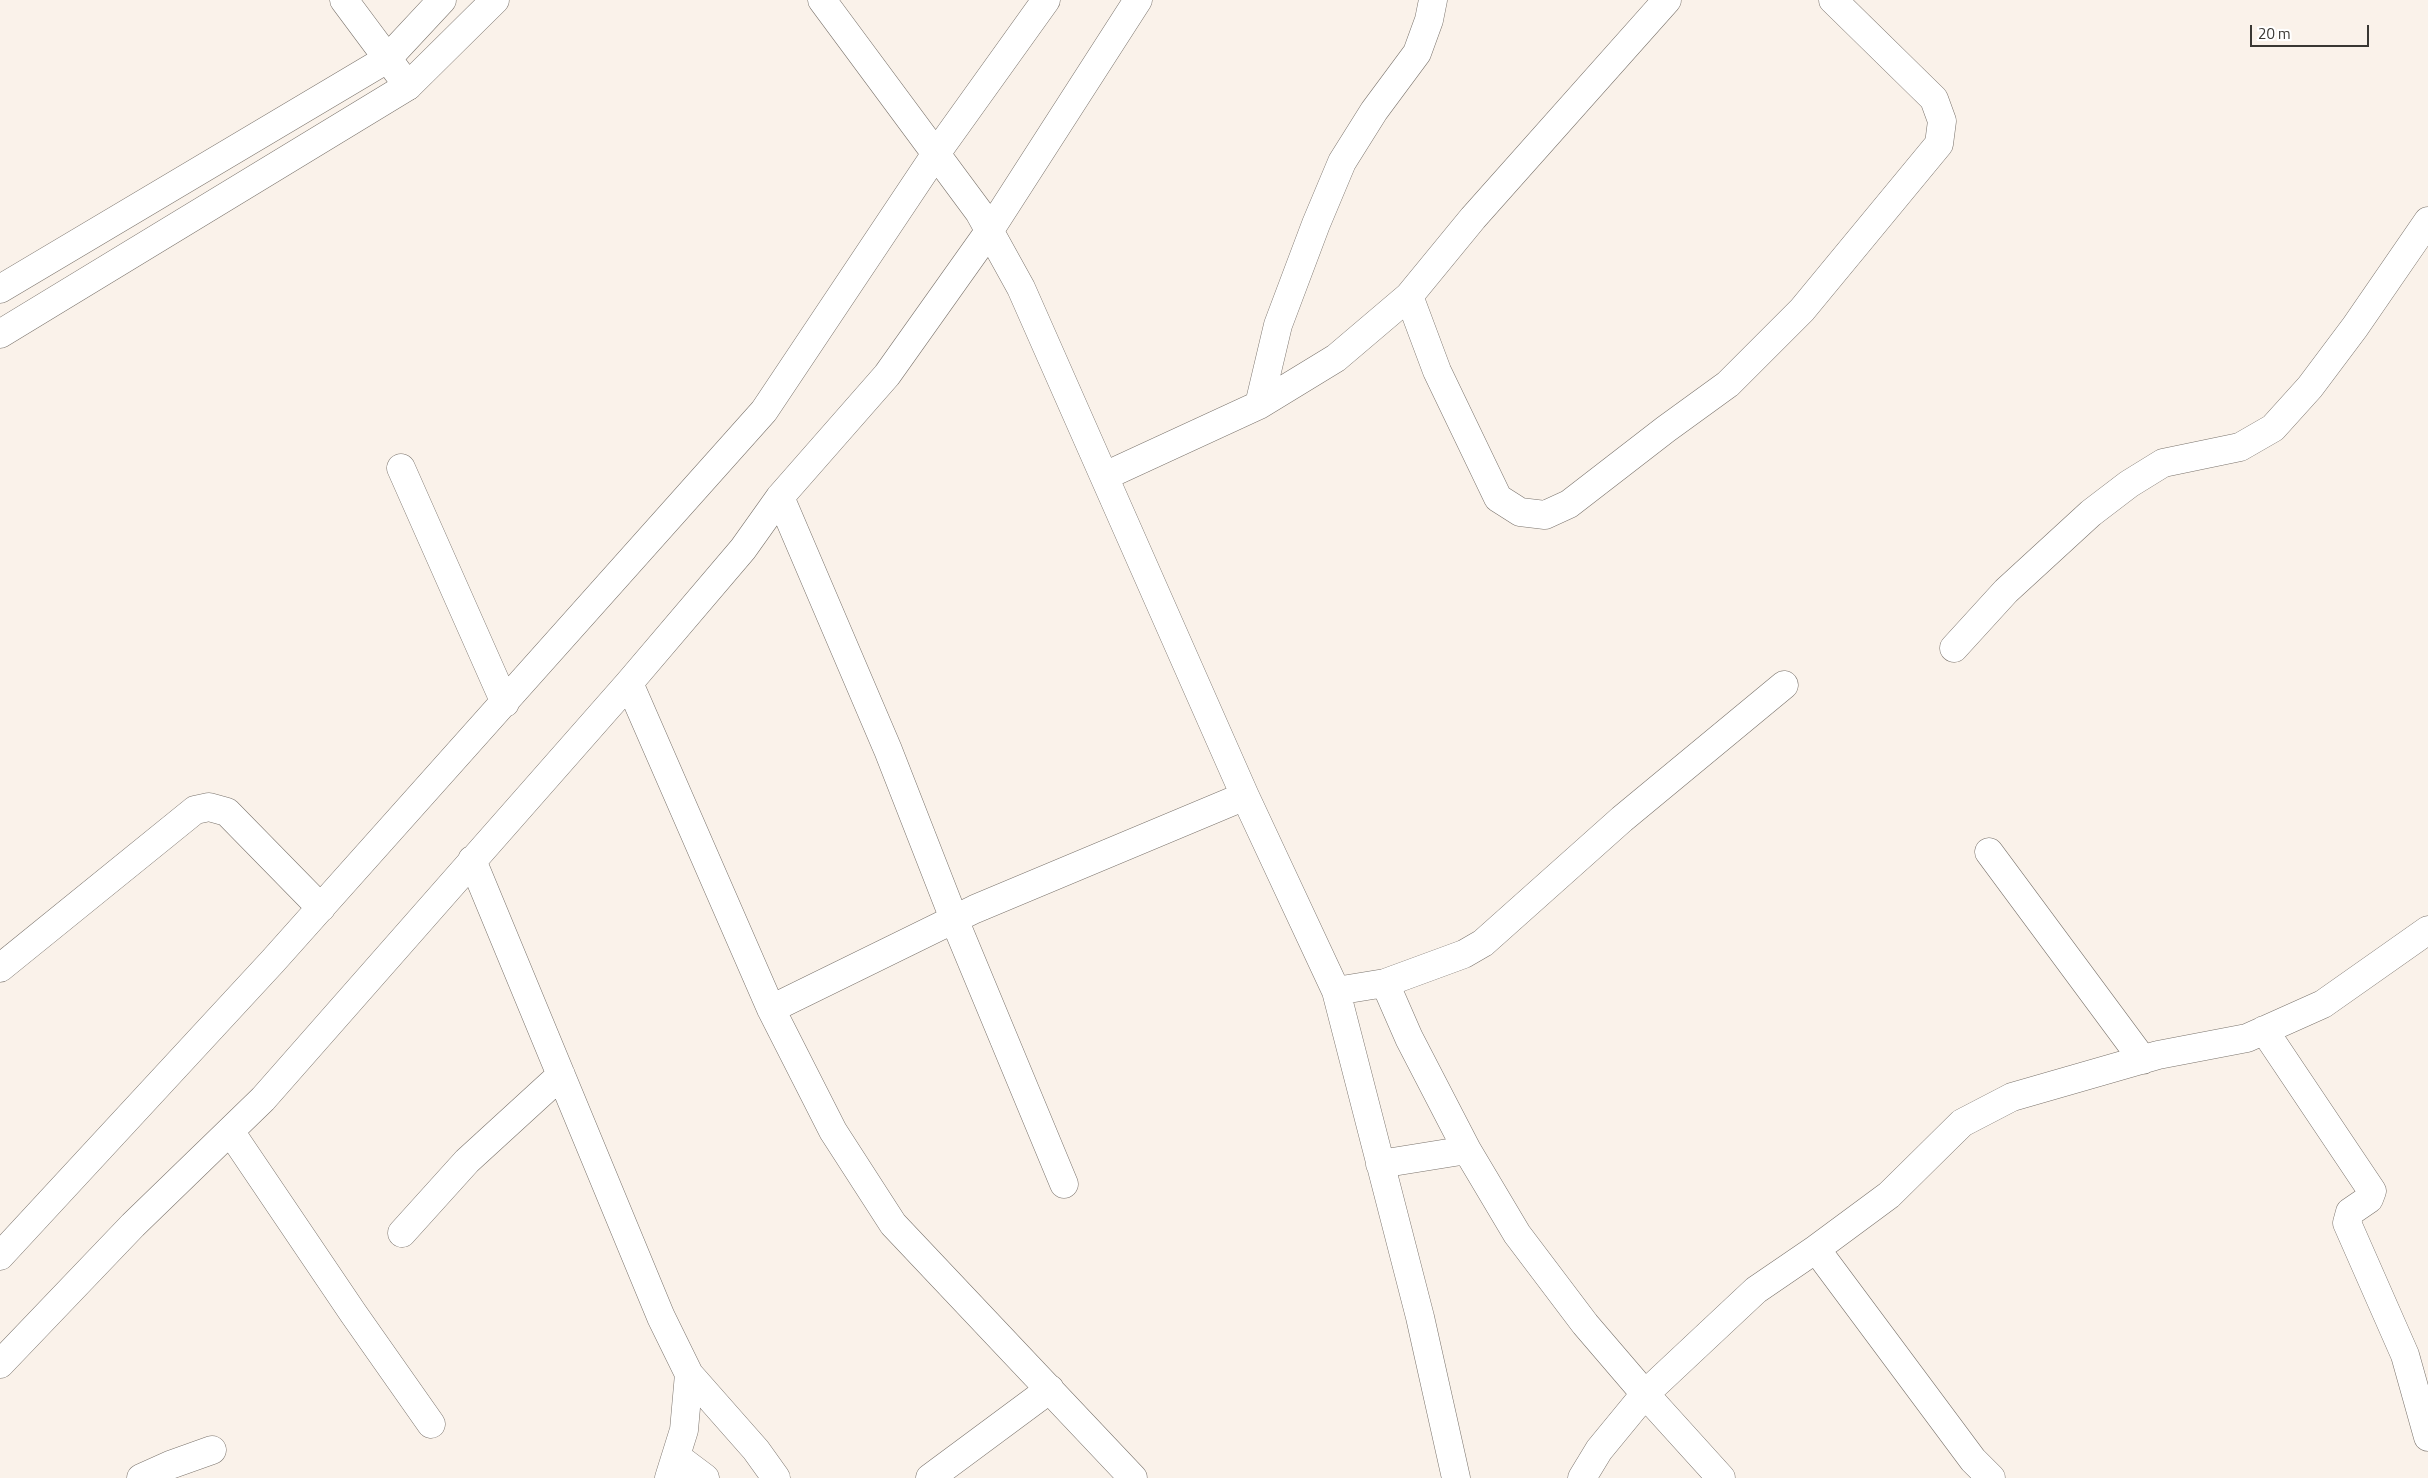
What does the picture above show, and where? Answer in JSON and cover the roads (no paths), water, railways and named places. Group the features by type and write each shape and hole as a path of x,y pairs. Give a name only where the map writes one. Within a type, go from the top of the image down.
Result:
{"street":[{"path":"344,0 408,86"},
{"path":"0,288 387,59 442,0"},
{"path":"0,333 408,86 495,0"},
{"path":"822,0 985,221 1021,288 1245,796 1336,991 1420,1318 1456,1478"},
{"path":"0,1256 321,908 764,411 935,155 1046,0"},
{"path":"0,1364 133,1225 269,1092 629,684 743,549 780,497 887,376 985,221 1138,0"},
{"path":"1259,405 1278,325 1316,224 1342,162 1374,111 1417,53 1429,20 1433,0"},
{"path":"1104,476 1259,405 1336,358 1409,296 1472,218 1667,0"},
{"path":"1409,296 1437,371 1498,498 1520,512 1545,515 1569,504 1728,384 1802,310 1939,144 1942,121 1934,99 1833,0"},
{"path":"1954,648 2006,591 2091,513 2129,484 2163,463 2240,447 2273,428 2310,387 2349,335 2428,221"},
{"path":"401,468 505,703"},
{"path":"780,497 884,741 954,919 1064,1184"},
{"path":"629,684 771,1009 832,1131 893,1224 1132,1478"},
{"path":"1336,991 1384,983 1464,954 1483,943 1622,819 1784,685"},
{"path":"771,1009 954,919 1245,796"},
{"path":"0,968 194,810 209,807 226,812 321,908"},
{"path":"1989,852 2144,1060"},
{"path":"472,860 661,1317 689,1374 756,1450 776,1478"},
{"path":"1582,1478 1599,1450 1645,1394 1756,1290 1816,1250 1890,1195 1962,1123 2012,1098 2144,1060 2248,1038 2324,1004 2428,930"},
{"path":"1384,983 1408,1038 1467,1150 1517,1234 1585,1324 1721,1478"},
{"path":"2264,1030 2372,1190 2369,1199 2350,1212 2347,1223 2405,1355 2428,1437"},
{"path":"402,1233 468,1161 561,1075"},
{"path":"230,1131 353,1313 432,1424"},
{"path":"1380,1164 1467,1150"},
{"path":"1816,1250 1973,1460 1991,1478"},
{"path":"689,1374 684,1430 673,1468 705,1478"},
{"path":"930,1478 1050,1389"},
{"path":"141,1478 212,1450"}]}
